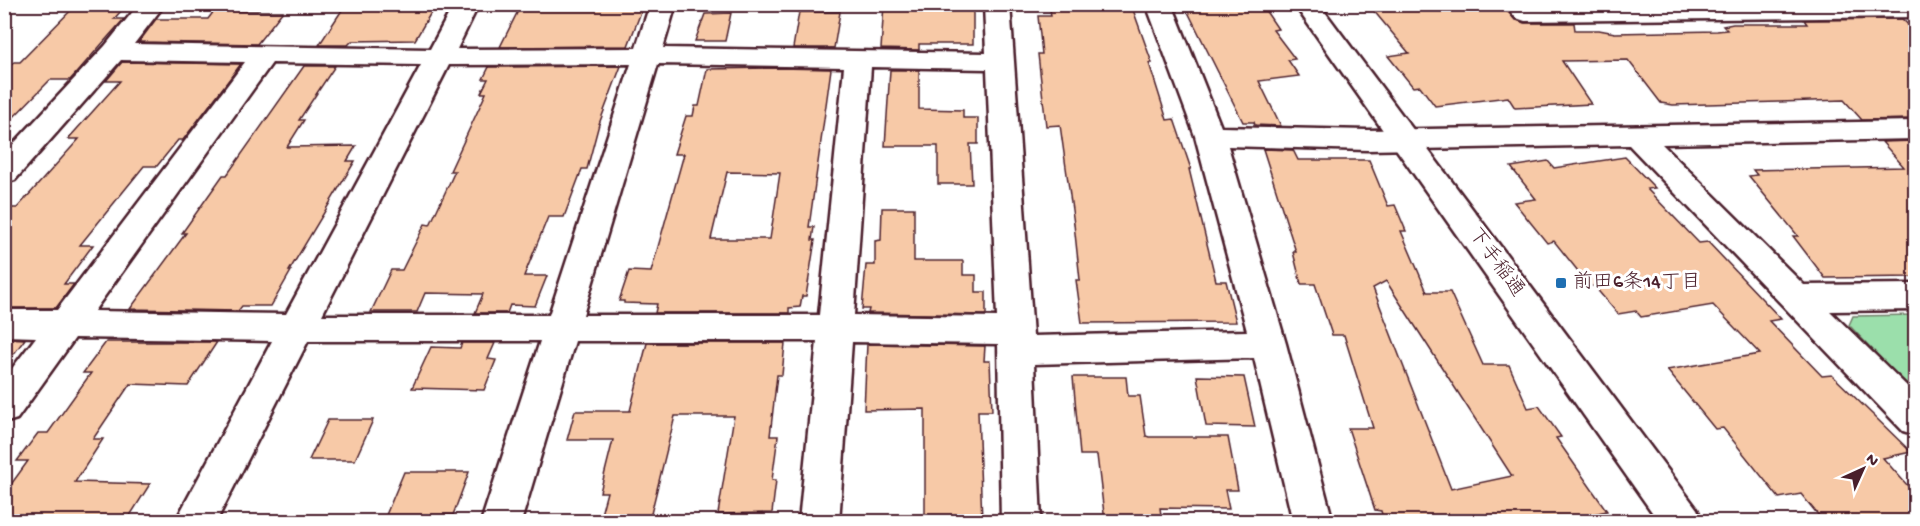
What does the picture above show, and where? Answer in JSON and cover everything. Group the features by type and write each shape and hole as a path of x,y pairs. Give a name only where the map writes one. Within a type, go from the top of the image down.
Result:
{"street":[{"path":"4,173 114,52 153,4"},
{"path":"195,522 466,4"},
{"path":"501,522 663,4"},
{"path":"997,4 1015,340 1021,522"},
{"path":"1159,4 1210,136 1268,344 1313,522"},
{"name":"下手稲通","path":"1306,4 1683,522"},
{"path":"1516,4 1525,14 1846,7 1916,9"},
{"path":"114,52 1000,61"},
{"path":"4,408 264,54"},
{"path":"819,522 858,61"},
{"path":"1210,136 1367,140 1916,130"},
{"path":"1636,135 1916,420"},
{"path":"1796,298 1916,297"},
{"path":"4,323 297,328 835,328 1015,340 1268,344"}],"green space":[{"path":"1916,315 1915,394 1849,325 1853,316"}],"building":[{"path":"77,4 127,4 114,19 124,19 70,80 50,80 4,127 4,71 14,62 20,62"},
{"path":"346,4 357,8 436,4 415,40 352,41 348,45 319,45"},
{"path":"524,4 644,4 628,46 500,47 519,9 521,10"},
{"path":"884,4 973,4 973,44 919,44 919,50 881,49"},
{"path":"1131,4 1152,63 1149,63 1167,120 1174,119 1191,169 1189,169 1216,281 1226,281 1236,322 1082,323 1076,280 1080,280 1074,224 1060,125 1046,126 1038,54 1042,54 1038,16 1051,16 1050,9"},
{"path":"1184,4 1261,4 1278,29 1273,30 1295,59 1288,60 1299,76 1259,81 1281,126 1243,122"},
{"path":"1368,4 1502,4 1514,19 1524,23 1574,23 1575,30 1615,33 1717,31 1727,30 1723,26 1733,24 1807,24 1804,20 1902,19 1916,32 1916,119 1862,120 1844,100 1673,105 1661,103 1628,60 1562,61 1591,104 1515,108 1508,97 1435,106 1420,86 1413,87 1388,56 1409,53"},
{"path":"214,11 283,11 257,44 139,42 156,19 208,19"},
{"path":"799,12 840,12 834,48 793,48"},
{"path":"731,13 725,41 695,41 705,14"},
{"path":"122,62 241,64 183,140 178,140 157,166 144,166 80,245 93,245 64,284 74,284 56,308 4,308 4,208 17,208 79,139 68,139 120,81 106,81"},
{"path":"304,66 335,66 299,120 304,120 287,147 356,146 347,161 355,161 289,271 291,271 271,306 242,306 238,311 130,309 186,233 182,233 223,175 227,175"},
{"path":"621,66 599,124 587,169 582,169 564,217 548,217 524,276 547,276 535,306 510,305 507,313 475,313 483,294 425,293 417,312 371,312 391,270 402,270 425,224 430,225 455,171 450,171 486,93 481,93 488,79 483,79 489,67"},
{"path":"707,69 831,69 809,227 814,227 812,240 815,240 806,296 802,296 800,307 789,308 789,313 655,313 657,304 619,301 629,271 651,272 684,154 674,154 686,116 693,116 695,106 699,106","holes":["727,172 780,173 770,239 711,239"]},
{"path":"890,70 919,70 919,109 963,110 963,118 978,118 978,144 970,144 972,184 938,184 938,146 885,146"},
{"path":"1916,141 1916,277 1825,278 1793,236 1798,236 1749,176 1757,175 1753,170 1904,167 1882,142"},
{"path":"1263,149 1293,150 1298,160 1369,160 1388,206 1395,205 1406,231 1401,231 1427,292 1450,292 1483,365 1509,365 1528,408 1539,406 1561,437 1556,438 1607,511 1555,522 1384,522 1381,511 1375,510 1348,428 1373,428 1344,335 1332,335 1315,284 1301,284 1293,252 1296,252","holes":["1386,281 1512,476 1451,489 1373,288"]},
{"path":"1625,157 1655,188 1647,189 1699,243 1708,242 1781,319 1769,321 1822,376 1832,375 1911,452 1883,458 1916,495 1916,522 1824,522 1801,494 1779,498 1723,428 1715,429 1667,370 1760,354 1713,305 1641,317 1636,311 1618,314 1594,286 1590,286 1554,241 1547,243 1514,202 1536,199 1511,167 1548,161 1554,168"},
{"path":"882,208 914,208 914,261 963,261 963,275 976,275 976,292 986,292 986,315 868,313 869,309 862,309 866,265 875,265 875,241 881,240"},
{"path":"4,338 25,339 4,367"},
{"path":"106,342 217,342 188,386 130,384 93,439 103,439 75,482 150,484 126,522 4,522 4,494 28,461 17,461 38,433 48,433 91,373 83,373"},
{"path":"462,343 495,343 488,359 496,360 484,390 412,388 431,347 460,348"},
{"path":"647,343 785,343 782,375 777,375 770,436 778,436 772,480 776,480 772,513 718,514 734,416 675,416 649,522 599,522 607,492 600,492 613,440 567,440 575,411 630,411"},
{"path":"867,344 985,346 984,361 990,361 992,411 978,411 982,522 925,522 925,409 864,410"},
{"path":"1197,376 1244,377 1255,427 1206,426"},
{"path":"1073,377 1126,377 1128,396 1140,396 1146,436 1228,437 1238,490 1225,490 1229,509 1160,508 1162,522 1105,522 1097,455 1080,455"},
{"path":"328,420 373,420 355,460 309,460"},
{"path":"404,472 469,472 453,515 386,515"}],"place":[{"name":"前田6条14丁目","path":"1561,283"}]}
